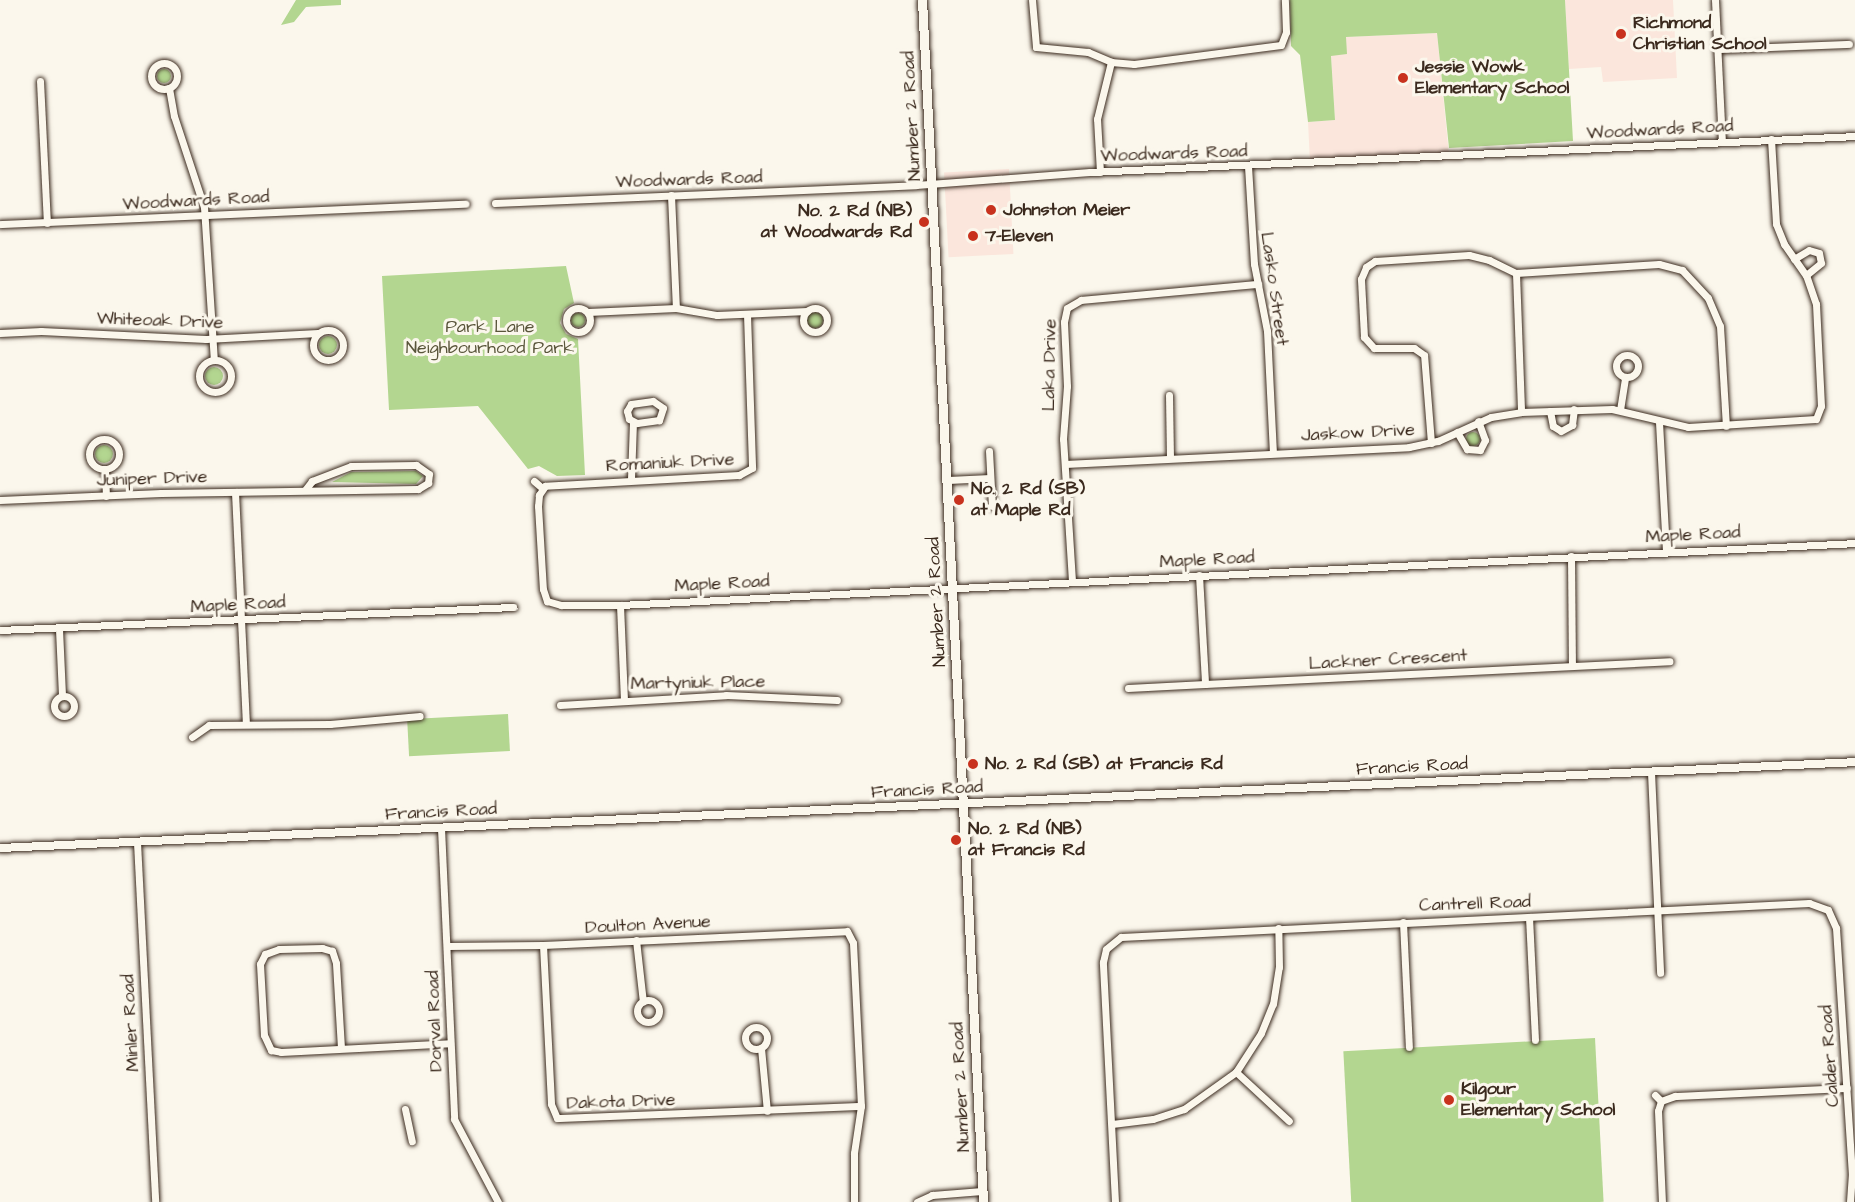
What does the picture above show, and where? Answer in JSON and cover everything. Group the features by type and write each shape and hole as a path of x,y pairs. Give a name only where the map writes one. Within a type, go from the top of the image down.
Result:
{"main road":[{"name":"Number 2 Road","path":"922,0 983,1202"}],"street":[{"path":"1032,0 1036,47 1088,52 1111,62 1167,62 1230,49 1276,47 1285,39 1285,0"},
{"path":"1715,0 1722,142"},
{"path":"1718,49 1849,44"},
{"path":"1100,172 1097,119 1111,62"},
{"path":"40,81 48,223"},
{"path":"169,88 173,113 205,216 214,360"},
{"name":"Woodwards Road","path":"495,203 1855,136"},
{"path":"1771,139 1776,224 1794,259 1806,275 1821,263 1818,253 1809,250 1794,259"},
{"name":"Lasko Street","path":"1248,166 1258,284 1267,331 1273,452"},
{"path":"671,195 676,308"},
{"name":"Woodwards Road","path":"0,225 466,204"},
{"path":"1431,443 1424,355 1413,348 1379,349 1366,342 1363,272 1369,264 1380,260 1469,255 1489,260 1516,273 1659,264 1690,275 1708,298 1720,326 1726,426"},
{"path":"1516,273 1521,412"},
{"name":"Jaskow Drive","path":"1065,464 1409,447 1431,443 1478,421 1521,412 1574,409 1620,410 1688,428 1818,421 1821,400 1816,304 1806,275"},
{"name":"Laka Drive","path":"1072,581 1065,464 1064,322 1073,303 1180,288 1258,284"},
{"path":"588,312 676,308 708,314 807,311"},
{"name":"Romaniuk Drive","path":"542,489 556,483 750,474 753,457 747,314"},
{"name":"Whiteoak Drive","path":"0,333 40,331 212,339 318,333 327,330 339,333 344,345 339,356 327,360 318,356 313,345 318,333"},
{"path":"214,360 224,364 230,375 227,385 216,391 204,388 199,377 203,366 214,360"},
{"path":"1620,410 1624,377"},
{"path":"1169,395 1170,458"},
{"path":"655,401 662,406 659,420 633,422 627,413 632,403 655,401"},
{"path":"1550,411 1553,426 1565,430 1573,423 1574,409"},
{"path":"1457,432 1467,449 1480,450 1485,440 1478,421"},
{"path":"631,480 630,431 633,422"},
{"path":"1659,422 1666,552"},
{"path":"104,438 114,442 119,453 116,463 105,470 94,466 88,454 93,443 104,438"},
{"path":"989,451 992,506"},
{"name":"Juniper Drive","path":"0,500 106,495 418,489 428,483 429,474 423,467 416,465 351,466 312,481 305,490"},
{"path":"105,470 106,495"},
{"path":"948,480 990,478"},
{"path":"534,481 542,489"},
{"name":"Maple Road","path":"542,489 538,506 543,589 547,601 561,605 620,604 1855,543"},
{"path":"235,492 246,723"},
{"path":"1571,556 1572,666"},
{"path":"1199,575 1205,684"},
{"path":"620,604 624,699"},
{"name":"Maple Road","path":"0,630 513,607"},
{"path":"59,629 62,696"},
{"name":"Lackner Crescent","path":"1128,688 1669,661"},
{"name":"Martyniuk Place","path":"560,705 726,694 837,700"},
{"path":"192,737 209,725 330,724 420,716"},
{"name":"Francis Road","path":"0,849 1855,762"},
{"path":"1651,772 1660,972"},
{"name":"Dorval Road","path":"441,828 454,1119 498,1202"},
{"name":"Minler Road","path":"137,842 155,1202"},
{"name":"Cantrell Road","path":"1112,1124 1103,962 1106,949 1121,938 1278,928 1809,903 1828,910"},
{"name":"Calder Road","path":"1828,910 1836,928 1847,1088 1850,1202"},
{"path":"1529,917 1535,1040"},
{"path":"1403,922 1409,1047"},
{"path":"1115,1202 1112,1124 1153,1119 1184,1109 1236,1072 1261,1033 1273,1004 1279,967 1278,928"},
{"name":"Doulton Avenue","path":"447,946 543,945 850,932 861,1106"},
{"path":"636,940 639,991 643,1002"},
{"name":"Dakota Drive","path":"543,945 551,1104 557,1118 861,1106"},
{"path":"341,1048 334,949 275,949 262,952 266,1050 281,1052 450,1043"},
{"path":"761,1048 767,1111"},
{"path":"1236,1072 1289,1121"},
{"path":"1662,1202 1658,1098 1847,1088"},
{"path":"854,1202 854,1153 861,1106"},
{"path":"405,1109 412,1141"},
{"path":"917,1202 932,1195 982,1191"}],"shaded area":[{"name":"Richmond Christian School","path":"1565,0 1673,0 1677,78 1603,82 1601,67 1569,69"},
{"path":"1437,33 1449,155 1310,162 1308,122 1335,120 1331,55 1346,37"},
{"path":"1009,169 1013,254 949,257 944,172"}],"green space":[{"path":"296,0 341,0 341,5 306,7 294,22 281,25"},
{"path":"1290,0 1565,0 1573,141 1449,148 1437,33 1346,37 1347,54 1331,56 1335,120 1308,122 1300,55 1291,46"},
{"path":"164,69 169,71 171,76 169,81 164,83 159,81 157,76 159,71"},
{"name":"Park Lane Neighbourhood Park","path":"566,266 574,303 564,309 560,323 566,334 578,339 585,475 557,476 539,466 528,469 478,406 389,410 382,276"},
{"path":"815,312 821,314 823,320 821,326 815,328 809,326 807,320 809,314"},
{"path":"575,313 581,313 585,320 581,327 575,327 571,323 571,317"},
{"path":"328,336 334,339 337,345 334,351 328,354 322,351 319,345 322,339"},
{"path":"210,367 218,367 223,372 221,383 210,385 205,380 205,372"},
{"path":"1473,432 1478,434 1480,439 1478,444 1473,446 1468,444 1466,439 1468,434"},
{"path":"104,445 112,450 113,454 108,462 104,463 96,458 95,454 100,446"},
{"path":"416,471 423,476 416,484 332,482 351,472"},
{"path":"508,714 510,751 409,756 407,719"},
{"path":"1595,1038 1604,1202 1351,1202 1343,1051"}],"place":[{"name":"Richmond Christian School","path":"1621,34"},
{"name":"Jessie Wowk Elementary School","path":"1403,78"},
{"name":"Johnston Meier","path":"991,210"},
{"name":"No. 2 Rd (NB) at Woodwards Rd","path":"924,222"},
{"name":"7-Eleven","path":"973,236"},
{"name":"No. 2 Rd (SB) at Maple Rd","path":"959,500"},
{"name":"No. 2 Rd (SB) at Francis Rd","path":"973,764"},
{"name":"No. 2 Rd (NB) at Francis Rd","path":"956,840"},
{"name":"Kilgour Elementary School","path":"1449,1100"}]}
